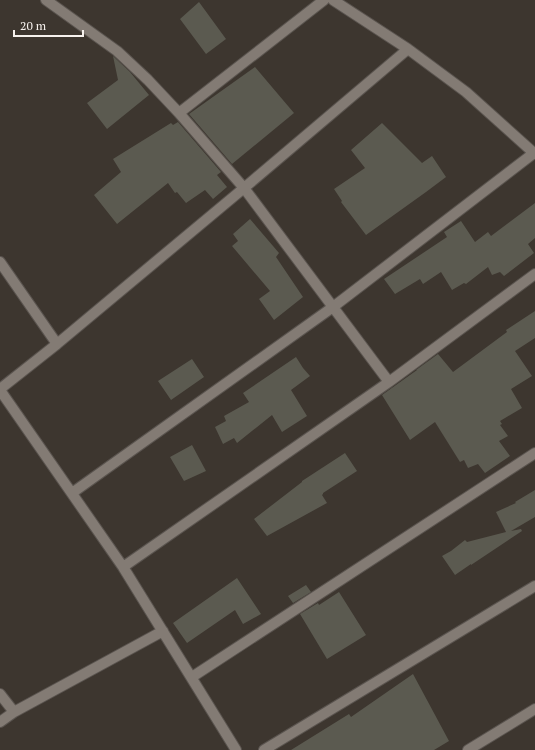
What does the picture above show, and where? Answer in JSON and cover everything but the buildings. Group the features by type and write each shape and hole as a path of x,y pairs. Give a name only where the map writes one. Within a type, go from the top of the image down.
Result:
{"street":[{"path":"46,0 117,51 148,80 179,113 244,188 389,382"},
{"path":"179,113 324,0"},
{"path":"72,494 333,307 534,154 466,92 408,50 333,0"},
{"path":"236,750 123,567 0,390 408,50"},
{"path":"0,262 57,344"},
{"path":"123,567 389,382 535,274"},
{"path":"192,678 535,453"},
{"path":"264,750 535,586"},
{"path":"0,722 14,712 163,631"},
{"path":"0,694 14,712"},
{"path":"468,750 535,708"}]}
